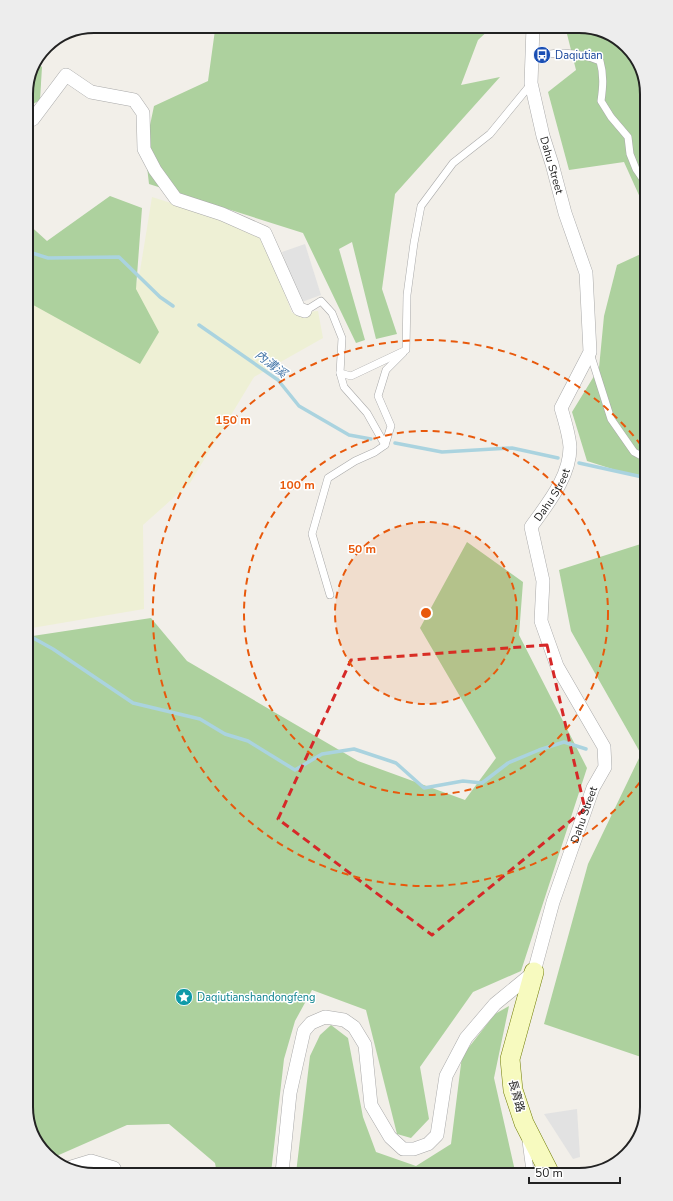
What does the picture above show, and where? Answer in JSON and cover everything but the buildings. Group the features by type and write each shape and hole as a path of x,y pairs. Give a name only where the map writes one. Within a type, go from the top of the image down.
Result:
{"street":[{"name":"Dahu Street","path":"533,33 531,84 543,136 565,213 586,273 590,352 561,408 570,448 568,467 552,496 531,527 543,581 541,621 557,666 604,747 605,767 593,788 553,902 534,972"},
{"path":"33,119 66,75 91,92 134,100 143,113 144,149 155,170 176,199 222,214 265,232 299,308 306,311"},
{"path":"282,1168 290,1093 304,1031 311,1023 325,1017 344,1020 354,1027 364,1045 371,1105 390,1137 403,1149 414,1149 428,1144 437,1135 446,1076 466,1038 495,1004 534,972"},
{"name":"長青路","path":"534,972 510,1059 513,1090 524,1123 547,1168"},
{"path":"76,1165 91,1160 114,1168"}],"lane":[{"path":"531,58 554,52 584,54 600,61 604,83 601,101 610,117 628,137 630,154 640,175"},
{"path":"330,595 312,534 328,478 385,445 391,426 378,396 386,370 406,350 407,295 414,243 422,206 453,163 490,134 531,84"},
{"path":"306,311 321,301 332,313 342,338 340,372 344,387 367,413 385,445"},
{"path":"340,372 352,376 406,350"},
{"path":"590,352 611,419 634,452 640,455"},
{"path":"524,1123 530,1168"}],"highlighted area":[{"path":"547,645 585,809 432,935 278,819 351,660"}],"green space":[{"path":"215,33 486,33 478,40 461,85 500,77 395,194 382,289 397,334 376,339 352,242 339,249 365,340 356,343 303,233 149,184 145,149 154,106 208,81"},
{"path":"567,33 595,35 610,41 622,51 632,63 639,82 640,94 640,197 624,162 569,170 548,92 576,70"},
{"path":"40,66 42,67 40,100 33,104 35,78"},
{"path":"110,196 142,208 136,289 159,332 140,364 33,305 33,228 47,241"},
{"path":"152,197 262,232 292,313 318,311 323,338 254,377 190,483 143,525 144,609 33,628 33,299 129,311 140,271"},
{"path":"640,254 640,478 587,461 572,412 599,368 604,316 617,265"},
{"path":"467,542 523,582 519,635 587,768 521,971 473,992 420,1067 429,1119 411,1138 397,1134 366,1010 312,990 295,1021 284,1059 272,1168 216,1168 215,1163 169,1124 127,1125 57,1156 41,1138 34,1119 33,1107 33,636 151,618 187,661 358,761 465,800 496,758 420,628"},
{"path":"640,544 640,752 571,631 559,570"},
{"path":"640,756 640,1057 544,1024 588,864"},
{"path":"509,1006 494,1078 514,1168 297,1168 310,1056 320,1035 331,1025 348,1038 363,1117 376,1152 416,1166 451,1144 462,1056 495,1014"}],"shaded area":[{"path":"305,244 321,295 299,303 282,252"},
{"path":"577,1109 580,1157 573,1159 544,1114"}],"waterway":[{"name":"內溝溪","path":"33,253 48,258 119,257 160,297 173,306"},
{"name":"內溝溪","path":"199,325 278,380 299,406 349,435 371,439"},
{"name":"內溝溪","path":"395,443 442,452 512,448 558,458"},
{"name":"內溝溪","path":"579,463 640,476"},
{"path":"33,638 53,649 133,703 200,719 225,734 248,741 295,770 322,754 354,749 396,763 424,788 463,781 482,783 508,763 539,750 564,742 586,749"}],"place":[{"name":"Daqiutian","path":"542,55"},
{"name":"Daqiutianshandongfeng","path":"184,997"}]}
